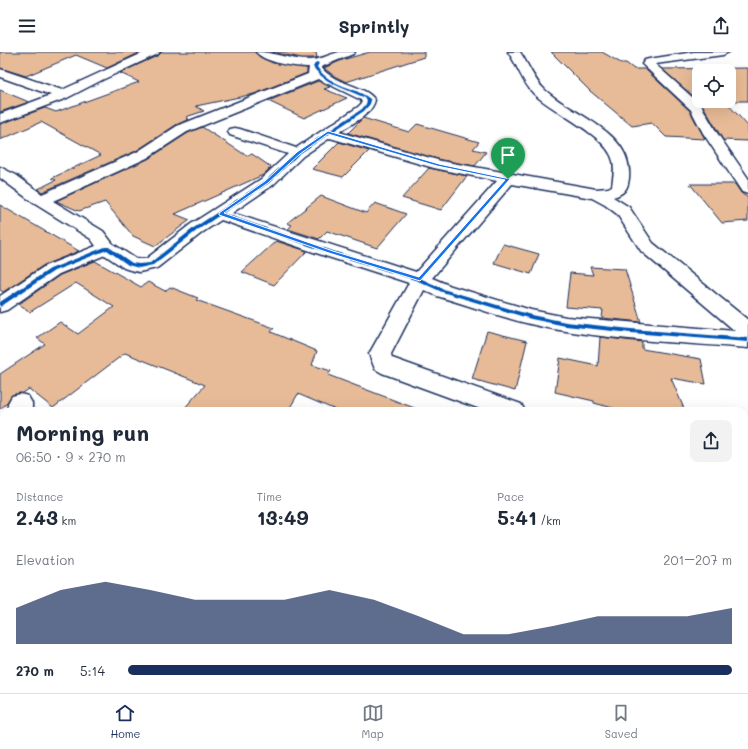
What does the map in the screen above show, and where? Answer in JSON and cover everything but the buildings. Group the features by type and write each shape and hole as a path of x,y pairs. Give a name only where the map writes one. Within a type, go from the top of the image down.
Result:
{"street":[{"path":"0,119 63,95 98,77 154,52"},
{"path":"262,52 282,60 316,65 349,52"},
{"path":"328,133 438,165 508,179 596,194 619,190 621,160 613,146 596,131 564,110 533,84 524,73 522,65 514,52"},
{"path":"723,52 664,59 649,62 648,64 696,108 710,133 748,189"},
{"path":"0,172 11,178 41,201 97,236 107,248 130,264 139,266 151,264 197,228 267,182 298,153 363,110 368,104 369,100 366,97 319,74 316,65"},
{"path":"41,201 142,155 182,129 314,76 316,65"},
{"path":"0,73 63,95"},
{"path":"235,132 298,153"},
{"path":"502,407 383,363 380,358 380,354 420,280 508,179"},
{"path":"596,194 611,202 623,211 647,247 748,331"},
{"path":"220,214 420,280 444,291 538,318 566,324 631,331 748,340"},
{"path":"0,305 52,270 107,248"}],"cycle path":[{"path":"0,305 52,270 107,248 130,264 139,266 151,264 197,228 267,182 298,153 363,110 368,104 369,100 366,97 338,85 324,77 315,67 317,63"},
{"path":"220,214 331,252 420,280 444,291 531,317 566,324 631,331 748,340"}],"route":[{"path":"328,133 438,165 508,179 420,280 331,252 220,214 267,182 298,153 328,133"}]}
